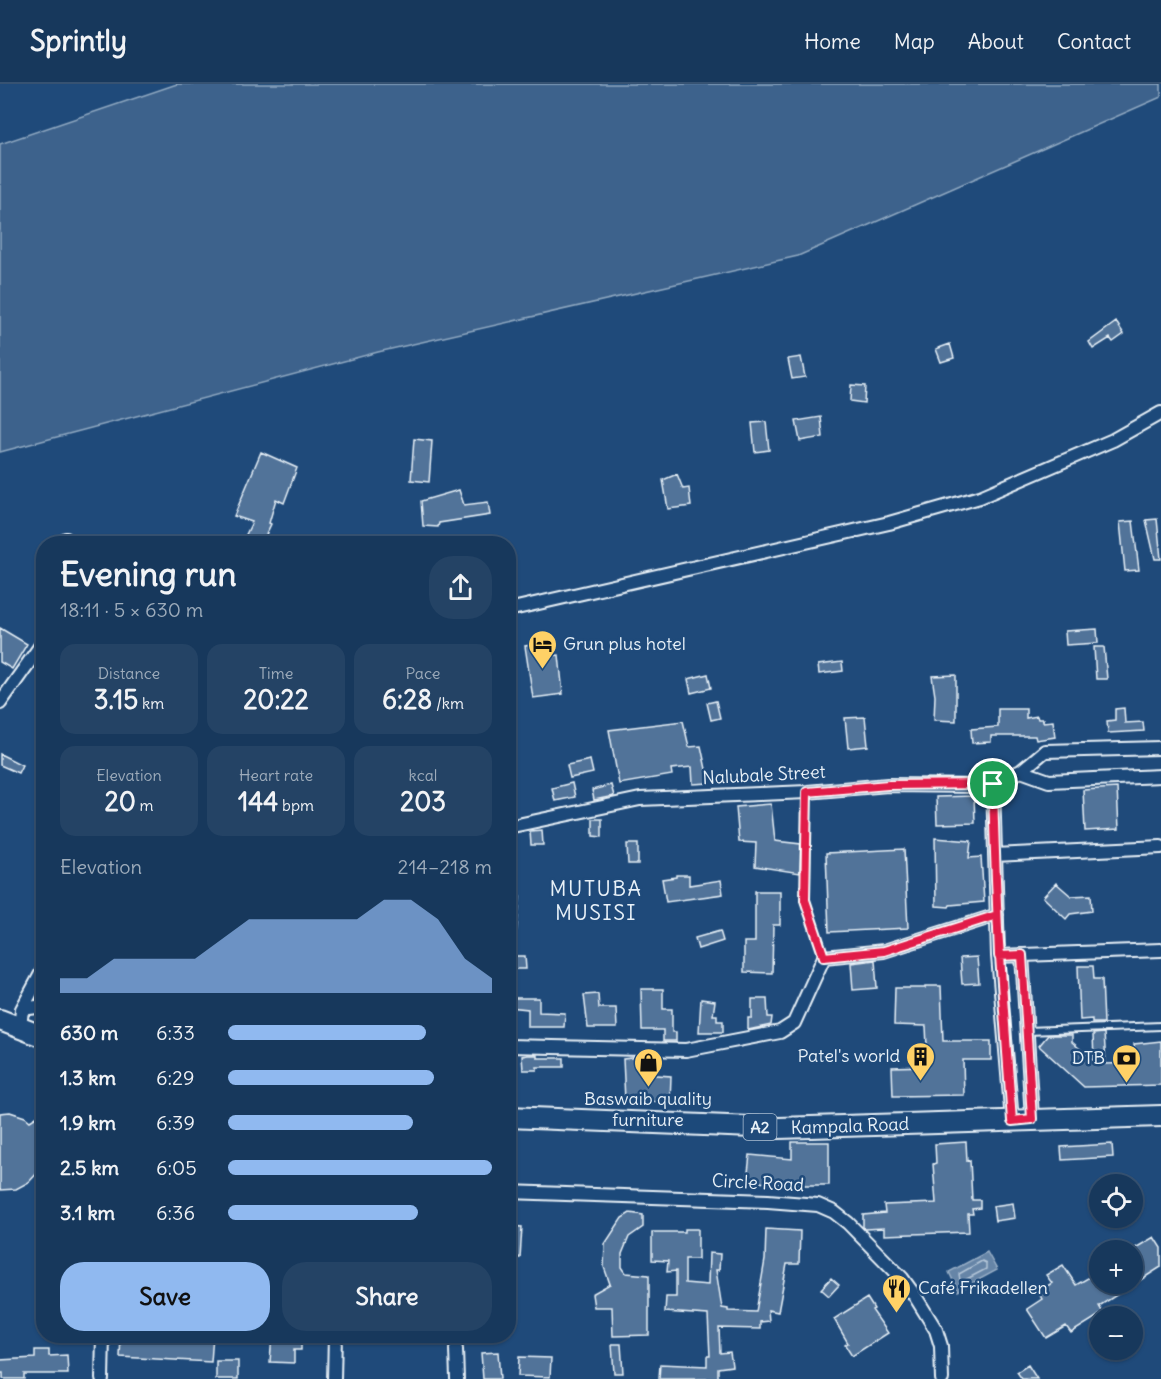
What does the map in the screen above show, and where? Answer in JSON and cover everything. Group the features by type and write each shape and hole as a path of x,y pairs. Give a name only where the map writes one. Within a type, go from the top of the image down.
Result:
{"main road":[{"path":"9,1021 36,1033"},
{"name":"A2","path":"1022,1120 1161,1116"},
{"name":"Kampala Road","path":"516,1117 779,1128 1022,1120"}],"street":[{"path":"516,608 889,523 980,497 1113,440 1161,412"},
{"path":"0,703 36,652"},
{"name":"Nalubale Street","path":"516,825 640,799 807,792 888,785 993,784 1021,771 1046,752 1161,748"},
{"path":"1021,771 1050,781 1161,776"},
{"path":"993,784 999,956 1022,1120"},
{"path":"995,855 1161,847"},
{"path":"516,1046 686,1050 780,1032 794,1023 824,957 884,951 997,915"},
{"path":"999,956 1161,950"},
{"path":"1022,955 1027,1031 1022,1120"},
{"path":"9,1021 36,980"},
{"path":"9,1021 36,1009"},
{"name":"Circle Road","path":"516,1192 818,1204 834,1212 848,1223 896,1272 915,1296 936,1330 941,1346 942,1379"},
{"path":"102,1379 103,1343"},
{"path":"334,1379 335,1343"},
{"path":"456,1349 457,1379"}],"lane":[{"path":"1027,1031 1161,1026"}],"path":[{"path":"807,792 805,900 824,957"}],"shaded area":[{"path":"177,84 1161,84 1161,97 798,256 378,352 0,452 0,144"}],"water":[{"path":"987,1252 997,1270 958,1291 949,1272"}],"building":[{"path":"1116,322 1124,334 1113,342 1110,338 1093,349 1089,342"},
{"path":"950,344 954,358 941,362 936,349"},
{"path":"801,357 805,377 792,379 788,359"},
{"path":"851,385 865,386 864,403 850,401"},
{"path":"821,417 823,437 800,441 796,421"},
{"path":"766,422 769,450 755,452 752,423"},
{"path":"414,439 432,441 429,482 411,480"},
{"path":"261,452 297,468 284,503 276,499 269,523 271,524 265,536 245,536 252,522 234,516"},
{"path":"677,474 683,489 689,488 691,506 668,509 663,480"},
{"path":"459,490 464,505 488,502 490,515 439,523 438,527 423,526 421,501"},
{"path":"1157,519 1161,559 1155,559 1146,520"},
{"path":"1133,521 1139,570 1125,571 1120,522"},
{"path":"0,628 27,644 12,669 0,662"},
{"path":"1097,629 1098,643 1066,645 1065,631"},
{"name":"Grun plus hotel","path":"546,643 548,656 559,655 563,694 533,698 525,646"},
{"path":"1094,647 1104,647 1107,679 1096,679"},
{"path":"842,662 843,671 819,674 818,665"},
{"path":"708,674 711,688 691,693 688,679"},
{"path":"956,675 956,721 934,720 935,696 932,676"},
{"path":"716,701 720,718 711,720 707,703"},
{"path":"1124,708 1125,723 1143,722 1144,731 1108,733 1107,721 1115,720 1115,709"},
{"path":"998,709 1026,709 1026,718 1037,716 1038,719 1043,719 1043,722 1053,721 1055,737 1036,740 1035,736 991,736 991,742 972,743 971,729 998,727"},
{"path":"865,717 868,746 848,748 845,718"},
{"path":"683,721 689,747 701,746 709,783 693,784 692,767 671,769 672,775 619,784 609,730"},
{"path":"0,754 22,765 18,773 0,765"},
{"path":"590,760 593,773 570,778 567,765"},
{"path":"572,783 575,797 555,801 552,788"},
{"path":"611,785 614,796 594,800 592,790"},
{"path":"1117,788 1119,829 1085,831 1083,790"},
{"path":"974,796 975,823 937,824 936,797"},
{"path":"771,804 775,841 801,844 800,873 755,866 756,843 739,842 736,807"},
{"path":"593,819 602,819 602,837 593,836"},
{"path":"542,830 543,845 531,845 530,831"},
{"path":"935,838 971,841 969,858 981,857 984,902 950,905 949,907 936,906"},
{"path":"627,844 638,844 638,864 628,864"},
{"path":"904,849 908,928 829,932 826,853"},
{"path":"676,875 689,875 689,885 721,880 723,894 666,902 662,879 676,877"},
{"path":"1056,883 1071,896 1091,895 1092,911 1070,914 1066,919 1043,897"},
{"path":"755,891 780,891 780,925 773,925 772,973 744,972 744,942 755,942"},
{"path":"516,897 520,897 516,935"},
{"path":"720,931 723,941 698,949 695,938"},
{"path":"516,956 525,956 526,969 516,969"},
{"path":"977,957 979,983 962,984 960,958"},
{"path":"875,960 877,988 853,990 851,963"},
{"path":"1078,966 1093,966 1094,979 1102,979 1104,1023 1092,1023 1092,1019 1080,1020"},
{"path":"925,986 941,986 943,1041 991,1041 991,1060 963,1060 964,1095 893,1096 892,1067 928,1066 926,1026 894,1025 895,988 925,988"},
{"path":"641,989 663,989 663,1009 672,1009 672,1032 676,1032 676,1041 663,1041 663,1030 642,1030"},
{"path":"598,994 599,1008 616,1008 617,1028 588,1028 584,995"},
{"path":"516,998 539,998 539,1012 565,1013 564,1027 528,1027 528,1009 516,1008"},
{"path":"701,999 715,1001 713,1015 717,1015 717,1021 723,1021 723,1032 699,1032"},
{"path":"752,999 767,999 768,1017 772,1017 771,1025 748,1030 748,1018 752,1018"},
{"path":"1104,1033 1106,1064 1135,1063 1134,1044 1161,1041 1161,1085 1084,1087 1039,1046 1048,1035 1072,1035 1072,1042 1094,1061 1093,1034"},
{"path":"537,1055 537,1058 564,1058 564,1067 537,1067 537,1070 523,1070 522,1056"},
{"name":"Baswaib quality furniture","path":"640,1057 642,1074 671,1076 670,1102 625,1100 623,1059"},
{"path":"10,1112 30,1121 36,1117 36,1174 29,1182 16,1189 0,1190 0,1113"},
{"path":"792,1142 829,1142 829,1185 792,1185 747,1181 750,1155 792,1159"},
{"path":"966,1142 967,1161 970,1160 972,1200 980,1200 980,1208 972,1209 973,1214 968,1214 969,1232 884,1235 884,1228 865,1229 863,1227 863,1215 885,1213 884,1205 936,1203 933,1164 936,1163 935,1144"},
{"path":"1112,1144 1113,1157 1062,1160 1061,1147"},
{"path":"1013,1203 1015,1218 995,1221 993,1206"},
{"path":"630,1213 643,1215 643,1227 629,1237 622,1254 622,1267 626,1273 649,1275 649,1335 613,1336 612,1307 594,1307 592,1294 610,1284 604,1267 605,1244 622,1218"},
{"path":"516,1227 522,1227 520,1258 516,1258"},
{"path":"685,1229 698,1229 698,1259 685,1259 685,1283 708,1285 709,1253 720,1254 719,1270 716,1270 722,1308 728,1311 756,1312 765,1260 766,1229 800,1231 799,1264 787,1264 778,1312 768,1310 769,1321 760,1322 760,1329 719,1328 720,1353 730,1352 732,1366 718,1368 718,1379 659,1379 660,1364 707,1366 707,1356 710,1356 708,1315 665,1312 666,1297 676,1297 676,1271 667,1272 668,1261 652,1260 652,1232 685,1232"},
{"path":"1154,1237 1161,1248 1161,1267 1143,1278 1143,1244"},
{"path":"1063,1265 1076,1285 1089,1277 1089,1294 1118,1294 1099,1306 1089,1306 1089,1322 1071,1333 1066,1326 1046,1338 1027,1309 1042,1299 1038,1292 1052,1283 1046,1275"},
{"path":"831,1278 839,1285 829,1296 821,1289"},
{"path":"867,1298 874,1309 872,1310 888,1333 852,1356 845,1345 848,1343 834,1319"},
{"path":"121,1343 212,1343 211,1362 120,1357"},
{"path":"271,1343 301,1343 301,1350 294,1350 294,1363 270,1362"},
{"path":"612,1344 621,1344 623,1373 614,1373"},
{"path":"35,1350 49,1350 49,1356 67,1355 68,1374 24,1374 24,1379 3,1379 3,1373 0,1373 0,1360 35,1358"},
{"path":"498,1352 500,1379 483,1379 481,1353"},
{"path":"519,1357 551,1358 550,1377 518,1376"},
{"path":"216,1361 238,1361 238,1379 216,1379"},
{"path":"1028,1365 1037,1379 1022,1379 1017,1372"}],"place":[{"name":"Grun plus hotel","path":"542,670"},
{"name":"Patel's world","path":"921,1082"},
{"name":"DTB","path":"1126,1084"},
{"name":"Baswaib quality furniture","path":"648,1088"},
{"name":"Café Frikadellen","path":"897,1314"}],"district":[{"name":"MUTUBA MUSISI","path":"596,901"}],"route":[{"path":"993,784 980,786 888,785 807,792 805,900 824,957 884,951 997,915 999,956 1012,1121 1032,1119 1022,955 999,956 993,784"}]}
